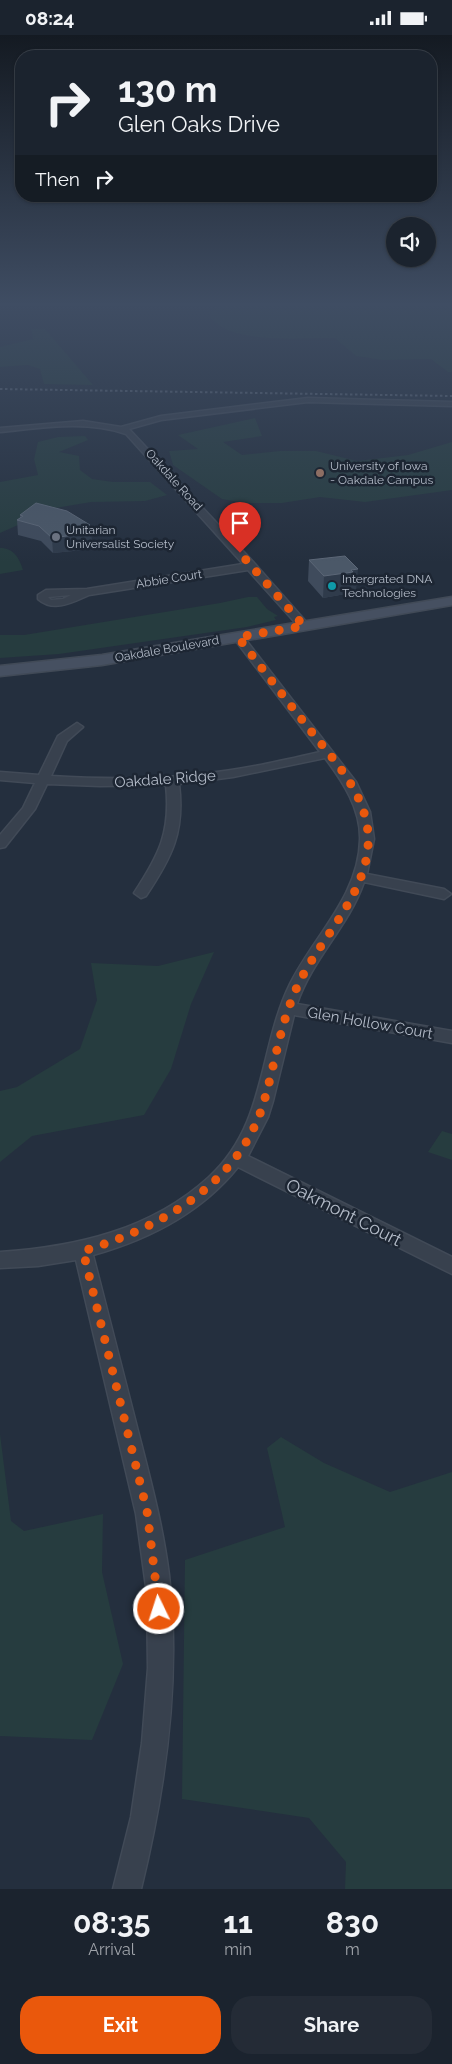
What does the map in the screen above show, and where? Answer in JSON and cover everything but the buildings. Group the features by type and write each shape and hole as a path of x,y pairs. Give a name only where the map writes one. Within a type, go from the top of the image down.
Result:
{"main road":[{"name":"Oakdale Boulevard","path":"0,671 66,665 452,601"}],"street":[{"path":"121,429 161,418 308,400 452,404"},
{"name":"Oakdale Road","path":"0,429 83,424 121,429 134,436 304,626"},
{"name":"Abbie Court","path":"87,592 252,566"},
{"path":"0,1259 29,1259 83,1251 141,1231 173,1214 200,1194 236,1158 259,1117 288,1009 309,963 352,896 361,877 368,845 364,812 350,782 238,637"},
{"path":"0,844 29,809 62,739 77,727"},
{"name":"Oakdale Ridge","path":"0,776 100,783 172,781 229,774 328,754"},
{"path":"141,893 166,852 172,837 176,806 172,781"},
{"path":"361,877 444,895"},
{"name":"Glen Hollow Court","path":"288,1009 452,1037"},
{"name":"Oakmont Court","path":"236,1158 452,1265"},
{"path":"83,1251 147,1511 159,1593 160,1659 158,1711 147,1795 126,1889"}],"green space":[{"path":"255,418 262,436 223,442 242,455 280,451 316,451 357,461 408,455 452,442 452,490 365,502 320,497 282,503 245,503 222,499 173,465 169,451 198,449 178,435"},
{"path":"85,436 88,440 59,452 79,456 80,470 92,479 113,482 150,482 167,495 145,501 91,502 32,512 18,525 0,533 0,482 38,475 34,459 38,442 58,437"},
{"path":"0,548 5,548 12,552 20,561 23,570 0,574"},
{"path":"257,597 267,609 278,616 274,617 276,620 247,627 59,654 0,658 0,635 24,635"},
{"path":"214,952 191,1004 171,1069 144,1115 32,1136 0,1162 0,1091 17,1087 80,1049 97,1000 91,963 158,966"},
{"path":"442,1131 452,1134 452,1160 428,1152"},
{"path":"0,1434 11,1521 24,1531 103,1514 102,1572 123,1664 92,1740 0,1736"},
{"path":"281,1437 324,1463 390,1492 452,1472 452,1889 345,1889 346,1862 309,1818 182,1799 185,1560 285,1527 267,1448"}],"railway":[{"path":"98,391 452,396"}],"place":[{"name":"University of Iowa - Oakdale Campus","path":"320,473"},
{"name":"Unitarian Universalist Society","path":"56,537"},
{"name":"Intergrated DNA Technologies","path":"332,586"}],"route":[{"path":"159,1609 159,1593 147,1511 83,1251 117,1241 173,1214 200,1194 236,1158 259,1117 288,1009 297,986 309,963 352,896 366,862 368,845 364,812 350,782 238,637 304,626 240,553"}]}
